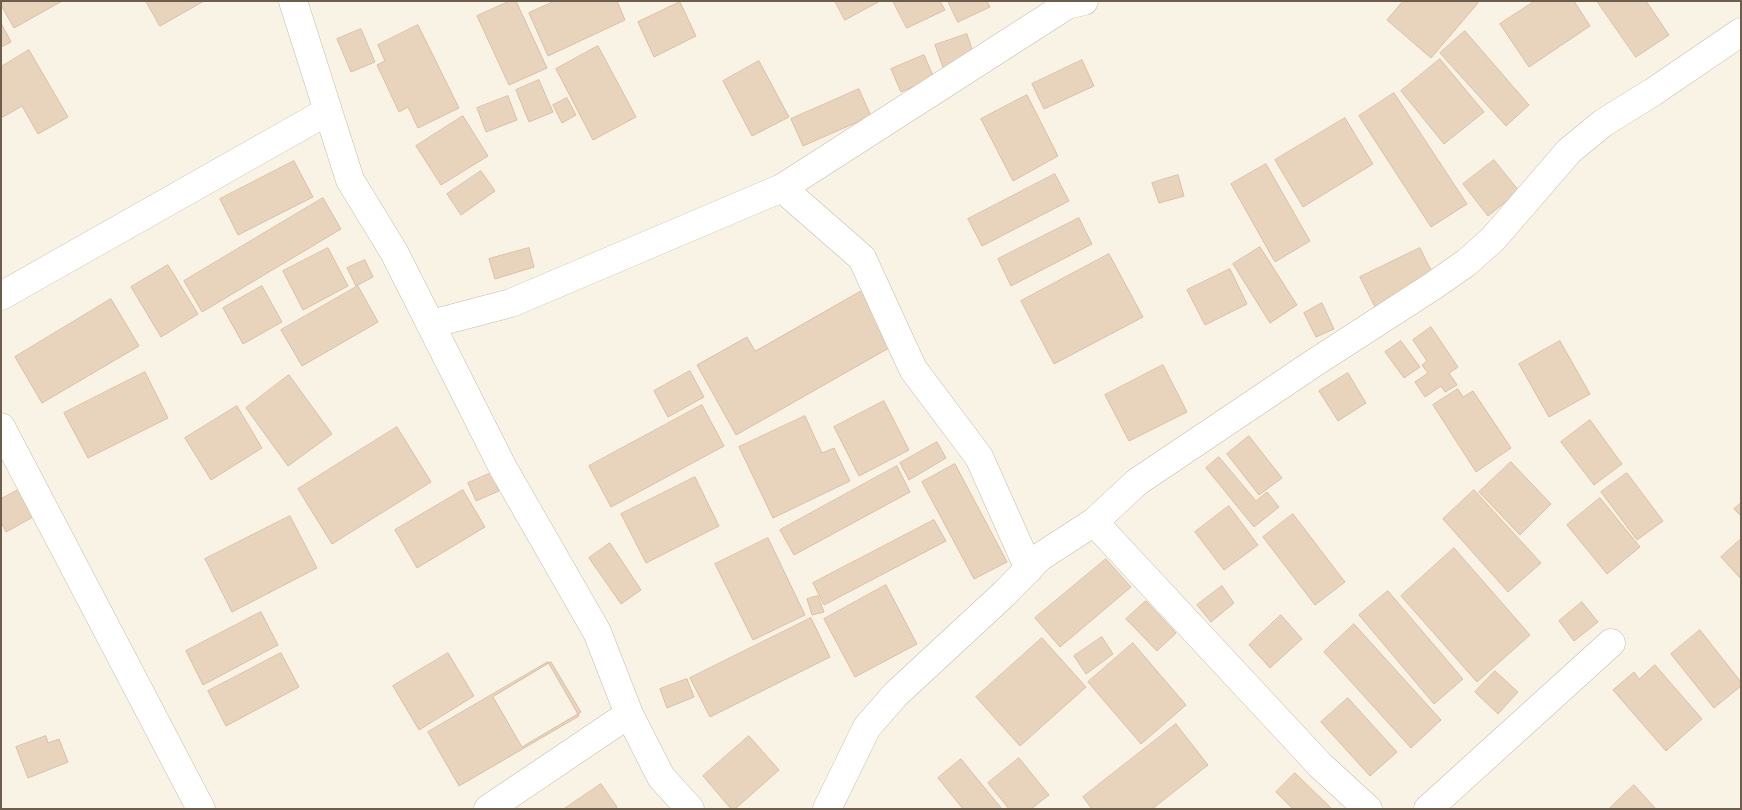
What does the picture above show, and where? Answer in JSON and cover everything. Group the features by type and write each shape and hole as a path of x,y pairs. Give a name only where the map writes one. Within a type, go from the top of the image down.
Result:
{"street":[{"path":"293,1 350,180 394,252 503,468 597,632 629,714 660,777 690,809"},
{"path":"431,324 511,303 782,188 1067,4 1084,1"},
{"path":"827,809 867,727 896,694 1040,557 1094,522 1137,482 1433,286 1466,262 1493,239 1569,151 1603,123 1653,92 1741,32"},
{"path":"1,296 328,111"},
{"path":"782,188 862,258 913,369 979,457 1029,569"},
{"path":"1,427 201,809"},
{"path":"1094,522 1320,765 1368,809"},
{"path":"1428,809 1610,643"},
{"path":"488,809 629,714"}],"building":[{"path":"1,1 62,1 14,28 1,5"},
{"path":"146,1 204,1 160,26"},
{"path":"510,1 516,1 547,68 509,85 477,16"},
{"path":"555,1 617,1 625,20 548,56 529,13"},
{"path":"835,1 880,1 845,20"},
{"path":"893,1 940,1 945,10 907,28"},
{"path":"948,1 987,1 990,7 958,22"},
{"path":"1403,1 1476,1 1478,3 1431,58 1387,20"},
{"path":"1535,1 1574,1 1590,26 1529,67 1500,24"},
{"path":"1597,1 1646,1 1669,35 1636,57"},
{"path":"680,2 696,36 654,57 638,22"},
{"path":"1,23 11,42 1,47"},
{"path":"418,25 459,108 418,128 408,107 399,112 377,65 385,61 378,45"},
{"path":"361,29 375,62 351,72 337,39"},
{"path":"1465,31 1529,105 1506,126 1440,53"},
{"path":"967,34 975,59 944,70 935,45"},
{"path":"598,46 636,117 593,140 556,69"},
{"path":"29,50 68,117 38,134 22,106 3,117 1,115 1,67"},
{"path":"924,55 934,78 901,92 891,69"},
{"path":"1440,59 1484,112 1444,144 1401,91"},
{"path":"1082,60 1094,86 1044,109 1032,84"},
{"path":"759,61 789,117 752,136 723,81"},
{"path":"539,80 553,112 529,122 516,90"},
{"path":"859,89 871,116 803,146 791,119"},
{"path":"1394,93 1467,204 1431,227 1359,116"},
{"path":"1027,95 1058,156 1013,181 981,119"},
{"path":"508,96 517,120 486,132 477,108"},
{"path":"567,98 576,115 562,123 553,105"},
{"path":"463,116 488,156 441,185 416,146"},
{"path":"1345,118 1373,164 1303,207 1275,160"},
{"path":"1494,160 1519,191 1488,216 1463,184"},
{"path":"294,161 313,197 238,235 220,199"},
{"path":"1266,164 1310,241 1275,262 1231,184"},
{"path":"481,171 495,191 461,215 447,194"},
{"path":"1055,174 1069,201 982,246 968,219"},
{"path":"1178,175 1184,196 1159,203 1152,183"},
{"path":"323,198 341,229 202,312 184,281"},
{"path":"1079,218 1092,244 1011,286 998,259"},
{"path":"1260,247 1297,305 1270,323 1233,264"},
{"path":"328,248 348,286 303,310 283,271"},
{"path":"529,248 534,267 495,279 489,259"},
{"path":"1420,248 1435,278 1375,307 1360,277"},
{"path":"1109,254 1143,317 1054,364 1021,301"},
{"path":"365,260 373,277 356,286 347,268"},
{"path":"168,265 198,314 161,337 131,287"},
{"path":"1230,269 1247,304 1205,325 1187,290"},
{"path":"262,286 282,322 243,344 223,308"},
{"path":"358,286 378,322 302,366 281,330"},
{"path":"865,289 896,344 736,435 697,365 747,337 755,351"},
{"path":"111,299 139,346 42,403 15,357"},
{"path":"1322,303 1334,329 1316,337 1304,313"},
{"path":"1431,327 1458,367 1449,373 1457,385 1445,392 1441,386 1425,397 1415,382 1428,373 1422,365 1427,361 1413,340"},
{"path":"1401,341 1420,367 1404,378 1385,352"},
{"path":"1560,341 1590,394 1549,417 1519,364"},
{"path":"1163,365 1187,412 1129,441 1105,395"},
{"path":"690,371 704,397 668,417 654,391"},
{"path":"145,372 168,418 88,458 64,413"},
{"path":"1348,373 1366,403 1338,421 1319,391"},
{"path":"289,375 332,434 288,466 246,408"},
{"path":"1458,389 1463,397 1473,391 1511,448 1476,472 1433,405"},
{"path":"884,401 909,450 859,476 834,427"},
{"path":"702,405 724,446 611,507 589,466"},
{"path":"237,406 262,448 211,480 185,438"},
{"path":"805,416 822,453 834,448 850,481 773,518 739,447"},
{"path":"1590,420 1622,464 1594,485 1561,442"},
{"path":"397,427 431,482 332,544 298,489"},
{"path":"1249,436 1282,478 1259,495 1227,454"},
{"path":"937,442 946,458 909,480 900,463"},
{"path":"1219,457 1256,501 1267,492 1279,507 1254,527 1206,468"},
{"path":"1511,462 1551,504 1520,535 1479,492"},
{"path":"955,464 1007,562 974,579 922,482"},
{"path":"897,466 910,492 794,555 780,530"},
{"path":"491,473 499,491 476,501 468,483"},
{"path":"1627,473 1663,521 1637,540 1601,492"},
{"path":"695,477 719,526 646,563 621,514"},
{"path":"20,489 35,516 6,532 1,522 1,499"},
{"path":"463,490 485,527 417,568 395,530"},
{"path":"1474,490 1541,563 1508,592 1443,519"},
{"path":"1600,498 1640,547 1607,574 1567,525"},
{"path":"1741,503 1741,516 1734,509"},
{"path":"1229,506 1258,545 1224,570 1195,532"},
{"path":"1293,514 1345,582 1315,605 1263,537"},
{"path":"290,516 317,568 232,612 205,559"},
{"path":"934,520 946,541 824,605 813,583"},
{"path":"768,538 805,615 753,640 715,564"},
{"path":"1741,539 1741,579 1721,557"},
{"path":"610,543 641,590 621,604 589,558"},
{"path":"1454,548 1530,635 1477,682 1401,596"},
{"path":"1106,559 1131,587 1060,647 1035,618"},
{"path":"886,585 917,644 855,677 824,619"},
{"path":"1222,586 1234,603 1211,622 1197,605"},
{"path":"1388,591 1463,679 1434,704 1359,615"},
{"path":"818,596 824,612 812,615 807,599"},
{"path":"1146,601 1176,633 1157,651 1126,619"},
{"path":"1582,602 1598,622 1574,641 1559,621"},
{"path":"261,612 278,645 203,685 186,651"},
{"path":"1281,615 1302,639 1270,668 1249,645"},
{"path":"811,618 830,657 710,717 690,678"},
{"path":"1354,624 1441,720 1411,748 1324,652"},
{"path":"1700,630 1741,682 1741,686 1714,708 1671,654"},
{"path":"1102,637 1113,654 1086,674 1074,656"},
{"path":"1042,638 1086,687 1020,746 976,697"},
{"path":"1133,643 1186,705 1141,744 1088,682"},
{"path":"281,653 299,687 226,726 208,691"},
{"path":"448,653 474,696 419,730 393,686"},
{"path":"548,662 579,716 459,786 428,732"},
{"path":"551,662 581,712 522,747 493,697"},
{"path":"1655,665 1702,719 1666,751 1613,690 1634,672 1639,679"},
{"path":"1495,671 1518,692 1498,714 1475,692"},
{"path":"687,679 694,697 667,708 660,689"},
{"path":"1348,698 1397,752 1370,776 1321,722"},
{"path":"1176,724 1208,765 1152,809 1092,809 1083,797"},
{"path":"46,736 48,743 59,739 68,762 28,778 16,747"},
{"path":"749,736 779,770 735,809 731,809 703,776"},
{"path":"1019,758 1049,795 1031,809 1009,809 988,783"},
{"path":"961,759 1002,809 963,809 938,778"},
{"path":"1295,773 1332,809 1293,809 1276,792"},
{"path":"601,784 617,807 614,809 564,809"},
{"path":"1634,785 1656,809 1609,809"}]}
